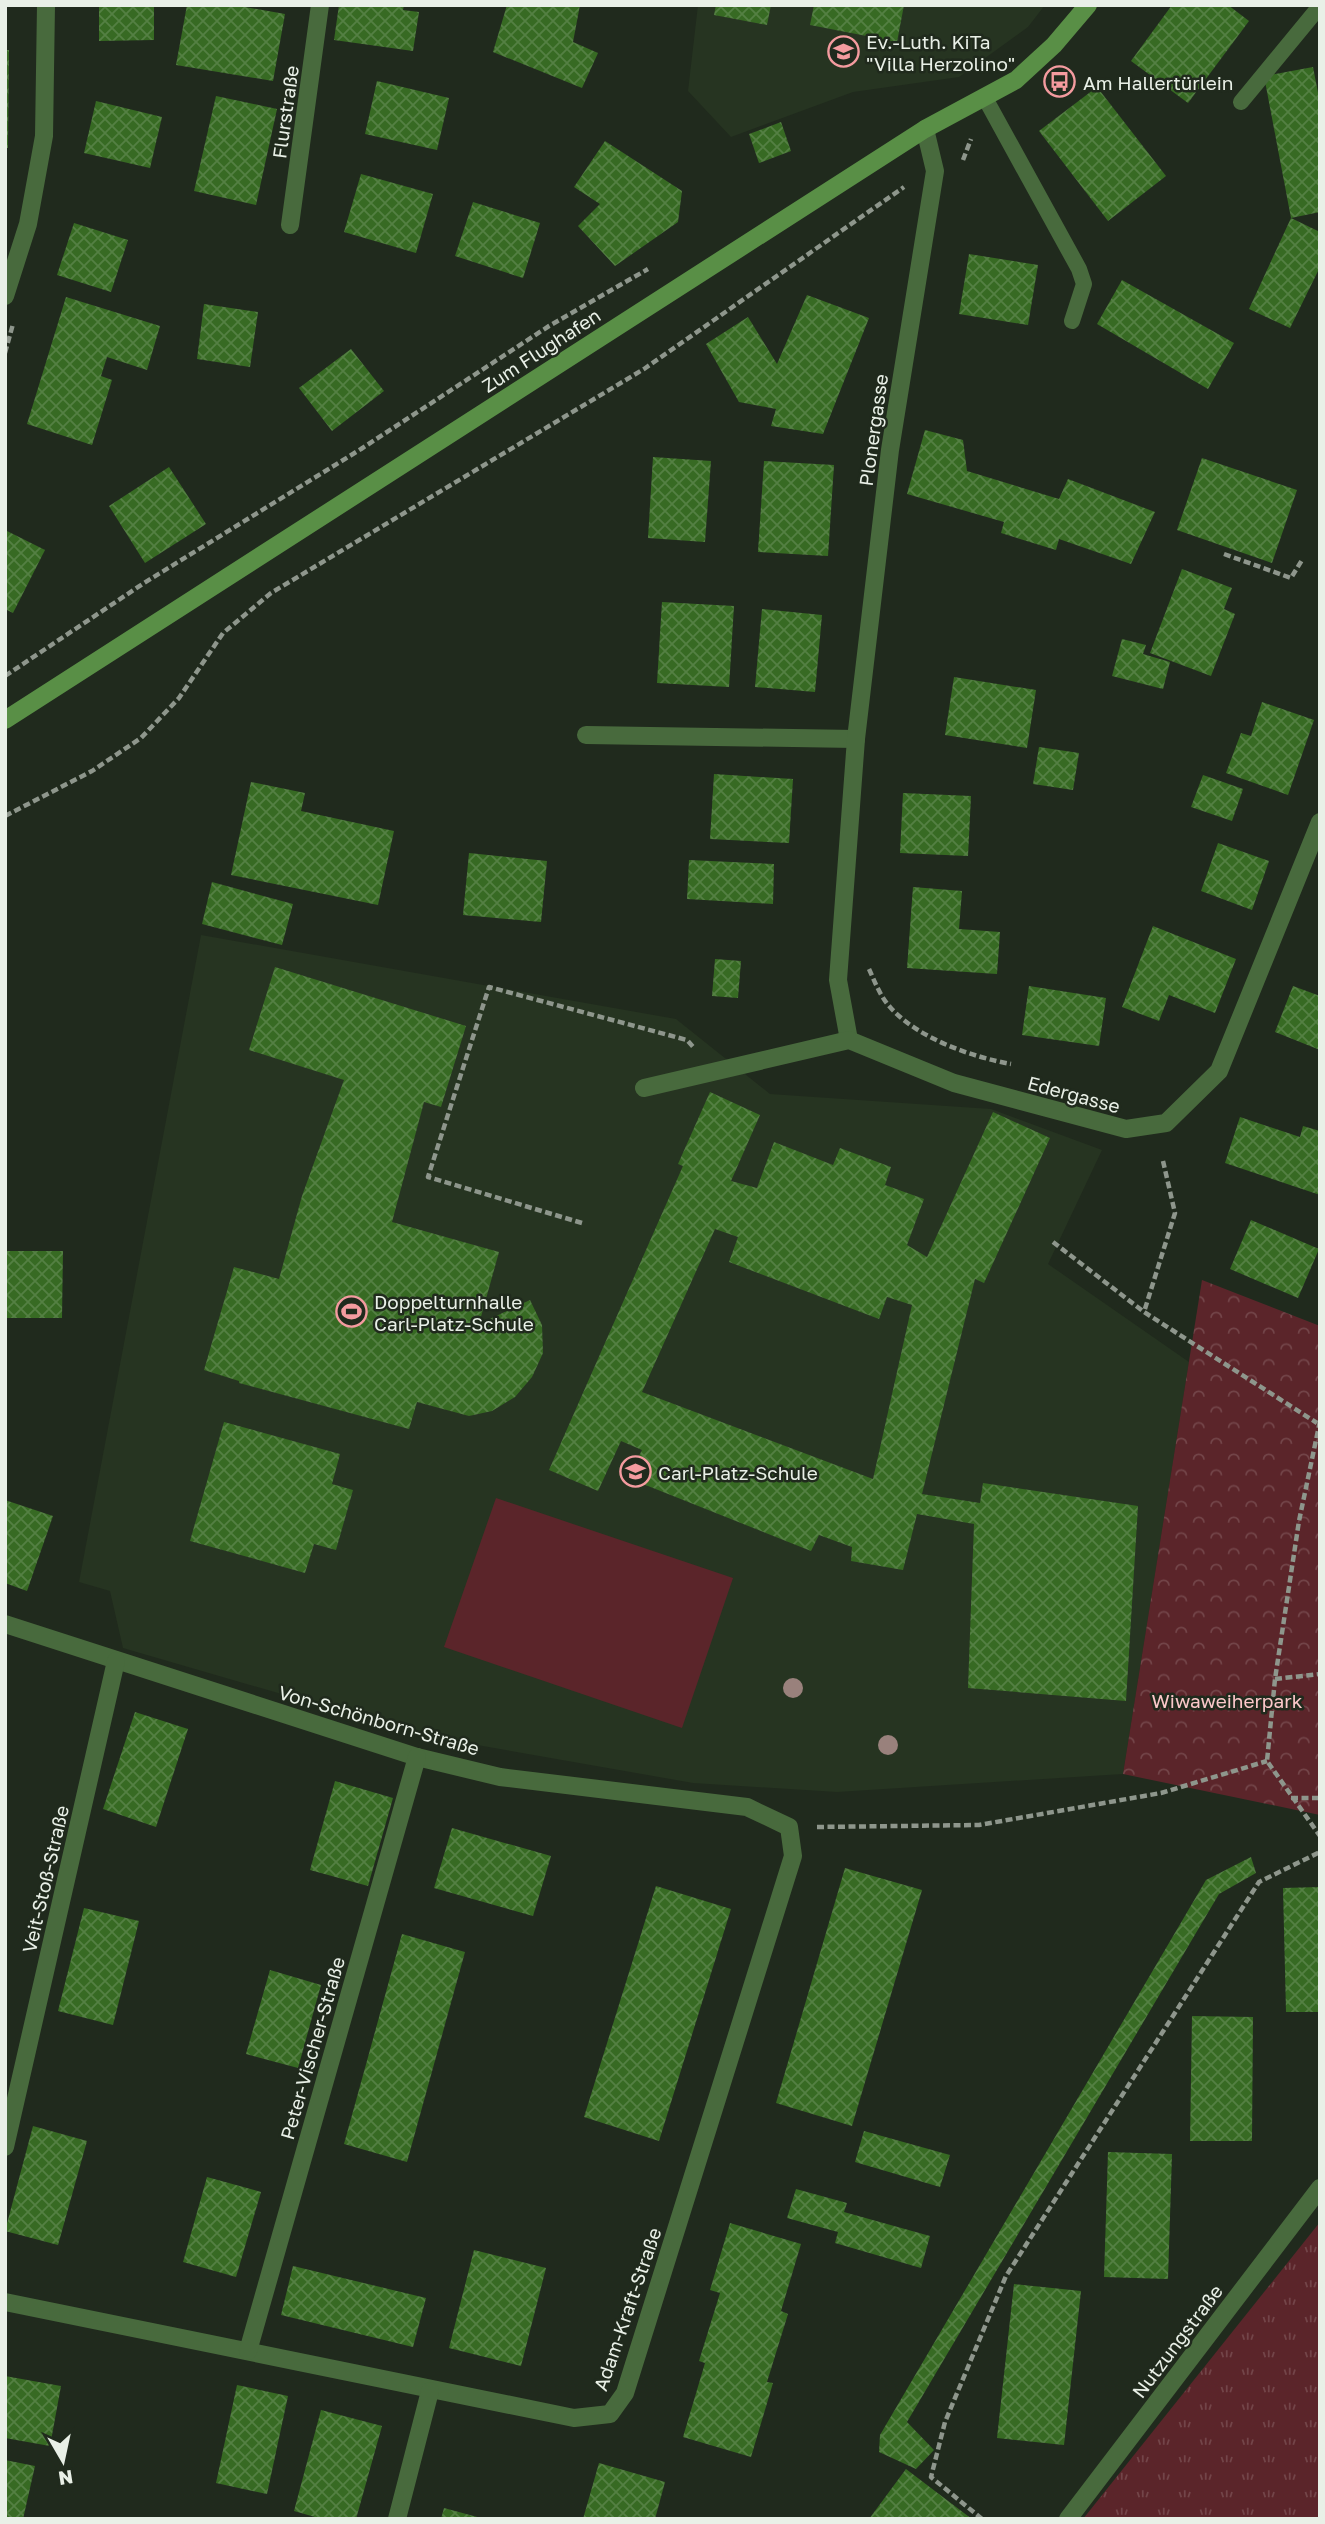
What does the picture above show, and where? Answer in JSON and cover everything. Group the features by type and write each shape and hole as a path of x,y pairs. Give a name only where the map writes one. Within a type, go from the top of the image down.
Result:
{"street":[{"path":"5,296 28,224 44,136 46,5"},
{"name":"Flurstraße","path":"290,225 320,5"},
{"name":"Zum Flughafen","path":"5,720 925,129 1016,80 1088,5"},
{"name":"Plonergasse","path":"849,1040 838,980 856,739 890,450 935,171 925,129"},
{"path":"586,735 856,739"},
{"name":"Edergasse","path":"849,1040 954,1083 1126,1129 1166,1123 1219,1071 1320,822"},
{"path":"644,1088 849,1040"},
{"name":"Von-Schönborn-Straße","path":"5,1623 417,1757 500,1777 747,1807 789,1827"},
{"name":"Veit-Stoß-Straße","path":"5,2147 116,1661"},
{"name":"Peter-Vischer-Straße","path":"248,2351 417,1757"},
{"name":"Adam-Kraft-Straße","path":"5,2302 430,2391 574,2418 610,2414 625,2393 793,1856 789,1827"},
{"name":"Nutzungstraße","path":"1068,2519 1320,2188"},
{"path":"397,2519 430,2391"}],"lane":[{"path":"1241,102 1320,6"},
{"path":"985,98 1079,269 1084,284 1072,321"}],"path":[{"path":"962,167 972,138 997,119"},
{"path":"5,816 92,771 141,738 179,698 223,633 271,593 644,369 913,181"},
{"path":"5,676 121,597 361,449 549,326 657,264"},
{"path":"1224,554 1292,578 1302,560"},
{"path":"867,962 877,988 890,1007 911,1025 978,1055 1012,1064"},
{"path":"582,1223 428,1177 489,986 687,1040 712,1070"},
{"path":"1144,1312 1175,1213 1163,1161"},
{"path":"1053,1242 1144,1312 1318,1422 1275,1679 1267,1761 1290,1798 1320,1836"},
{"path":"1275,1679 1320,1674"},
{"path":"789,1827 979,1825 1161,1793 1267,1761"},
{"path":"1290,1798 1320,1798"},
{"path":"982,2519 931,2477 945,2422 1006,2277 1259,1882 1320,1853"}],"shaded area":[{"name":"Ev.-Luth. KiTa \"Villa Herzolino\"","path":"698,5 1045,5 1028,27 959,77 853,92 731,137 688,91"},
{"name":"Carl-Platz-Schule","path":"201,935 676,1019 770,1094 991,1109 1102,1150 1048,1264 1189,1362 1123,1774 837,1792 693,1783 426,1736 123,1648 110,1591 79,1582"}],"green space":[{"name":"Wiwaweiherpark","path":"1202,1280 1320,1326 1320,1815 1123,1774"},
{"path":"496,1498 733,1578 682,1728 444,1647"},
{"path":"1320,2222 1320,2519 1083,2519"}],"building":[{"path":"99,5 154,5 154,40 99,41"},
{"path":"187,5 234,5 285,14 273,81 176,65"},
{"path":"339,5 404,5 403,10 419,12 413,51 334,40"},
{"path":"507,5 580,5 573,42 598,53 582,88 493,52"},
{"path":"716,5 771,5 767,25 714,15"},
{"path":"814,5 904,5 897,42 810,25"},
{"path":"1172,5 1228,5 1249,21 1188,103 1131,61"},
{"path":"5,50 9,50 8,148 5,148"},
{"path":"1313,67 1320,103 1320,212 1291,218 1264,76"},
{"path":"377,81 449,98 437,150 365,134"},
{"path":"1097,87 1166,176 1108,221 1039,131"},
{"path":"216,96 277,109 256,205 194,191"},
{"path":"96,101 162,117 150,168 84,153"},
{"path":"781,122 791,151 759,163 749,134"},
{"path":"605,141 682,191 678,222 615,266 578,226 600,204 574,187"},
{"path":"361,174 433,194 416,253 344,232"},
{"path":"473,202 540,223 523,278 455,256"},
{"path":"1291,218 1320,232 1320,267 1290,328 1249,309"},
{"path":"74,223 128,240 111,292 57,275"},
{"path":"969,254 1038,265 1028,325 959,314"},
{"path":"1122,280 1234,343 1208,389 1097,324"},
{"path":"807,295 869,318 823,434 771,426 776,409 739,402 706,344 748,317 777,364"},
{"path":"66,297 160,326 147,370 107,357 101,376 112,380 92,445 27,424"},
{"path":"204,304 258,312 250,367 197,359"},
{"path":"351,349 384,391 332,431 299,388"},
{"path":"925,430 963,440 967,471 1059,499 1068,479 1155,512 1131,564 1059,539 1056,550 1001,533 1004,522 907,494"},
{"path":"653,457 711,461 705,542 648,538"},
{"path":"1202,458 1297,490 1272,563 1177,530"},
{"path":"764,461 834,465 828,556 758,552"},
{"path":"169,467 206,524 145,563 109,506"},
{"path":"5,530 45,550 13,613 5,609"},
{"path":"1182,569 1232,588 1224,609 1235,614 1211,676 1150,653"},
{"path":"662,602 734,606 729,687 657,683"},
{"path":"762,609 822,615 815,692 755,687"},
{"path":"1122,639 1146,645 1143,654 1170,662 1163,689 1112,676"},
{"path":"954,677 1036,690 1027,748 945,735"},
{"path":"1262,702 1314,720 1288,795 1226,773 1241,733 1251,736"},
{"path":"1039,747 1079,753 1073,790 1033,784"},
{"path":"714,774 793,779 789,843 710,839"},
{"path":"1203,775 1243,789 1232,821 1191,807"},
{"path":"251,782 305,793 301,811 394,831 378,905 231,875"},
{"path":"903,793 971,796 968,856 900,853"},
{"path":"1218,843 1269,861 1252,910 1201,891"},
{"path":"469,853 547,861 541,922 463,915"},
{"path":"689,860 774,864 773,904 687,899"},
{"path":"212,882 293,904 282,945 202,924"},
{"path":"913,887 962,891 959,929 1000,932 997,974 907,968"},
{"path":"1153,926 1236,959 1215,1013 1169,995 1159,1021 1122,1007"},
{"path":"715,959 741,961 738,998 712,996"},
{"name":"Doppelturnhalle Carl-Platz-Schule","path":"275,967 466,1026 441,1107 424,1102 392,1222 499,1252 479,1324 530,1300 542,1325 543,1353 532,1377 515,1397 492,1411 469,1416 417,1402 409,1429 239,1383 204,1370 234,1267 279,1279 302,1196 344,1080 249,1050"},
{"path":"1029,986 1106,998 1099,1046 1022,1035"},
{"path":"1293,986 1320,996 1320,1050 1275,1032"},
{"path":"710,1092 760,1115 731,1181 757,1188 774,1142 833,1165 840,1148 891,1167 885,1185 924,1199 907,1245 927,1257 993,1112 1050,1138 984,1283 975,1279 922,1494 980,1503 983,1483 1138,1506 1126,1701 968,1688 974,1524 917,1514 903,1570 851,1561 852,1547 819,1535 811,1551 628,1478 642,1450 621,1441 598,1491 549,1470 683,1166 678,1164","holes":["715,1229 738,1237 729,1262 879,1319 887,1297 912,1305 873,1479 642,1392"]},
{"path":"1240,1117 1300,1137 1303,1126 1320,1131 1320,1195 1225,1163"},
{"path":"1251,1220 1319,1249 1298,1298 1230,1269"},
{"path":"5,1251 63,1251 62,1318 5,1318"},
{"path":"224,1422 340,1454 332,1484 353,1490 336,1550 314,1544 305,1573 190,1541"},
{"path":"5,1500 53,1516 27,1591 5,1583"},
{"path":"135,1712 188,1729 156,1827 103,1809"},
{"path":"335,1781 393,1798 368,1886 310,1870"},
{"path":"452,1828 551,1856 533,1916 434,1888"},
{"path":"1251,1857 1256,1873 1219,1894 907,2422 934,2450 916,2469 879,2452 880,2435 1206,1880"},
{"path":"845,1868 922,1890 852,2126 776,2103"},
{"path":"656,1886 731,1909 659,2141 584,2117"},
{"path":"1320,1887 1320,2012 1286,2012 1283,1888"},
{"path":"84,1908 139,1921 113,2025 58,2011"},
{"path":"402,1934 465,1952 407,2162 344,2144"},
{"path":"270,1970 321,1985 298,2068 246,2054"},
{"path":"1192,2016 1253,2017 1252,2141 1190,2141"},
{"path":"33,2126 87,2141 58,2245 5,2231"},
{"path":"864,2131 950,2155 940,2187 855,2162"},
{"path":"1108,2152 1172,2154 1168,2279 1104,2277"},
{"path":"207,2177 261,2192 236,2277 183,2262"},
{"path":"796,2189 847,2203 844,2212 930,2236 921,2268 835,2243 838,2232 787,2218"},
{"path":"730,2223 801,2244 781,2311 788,2314 767,2382 773,2383 751,2457 683,2437 705,2363 699,2361 720,2293 710,2290"},
{"path":"474,2250 546,2268 521,2366 449,2348"},
{"path":"293,2266 426,2298 413,2347 281,2315"},
{"path":"1014,2284 1081,2291 1064,2445 997,2438"},
{"path":"5,2376 61,2386 50,2446 5,2438"},
{"path":"237,2385 288,2396 267,2494 216,2483"},
{"path":"321,2410 382,2426 356,2519 322,2519 294,2511"},
{"path":"5,2460 35,2466 23,2519 5,2519"},
{"path":"599,2463 665,2482 655,2519 583,2519"},
{"path":"906,2469 956,2507 972,2519 869,2519"},
{"path":"444,2508 481,2518 481,2519 441,2519"}],"place":[{"name":"Ev.-Luth. KiTa \"Villa Herzolino\"","path":"843,52"},
{"name":"Am Hallertürlein","path":"1060,82"},
{"name":"Doppelturnhalle Carl-Platz-Schule","path":"351,1312"},
{"name":"Carl-Platz-Schule","path":"635,1472"}]}
